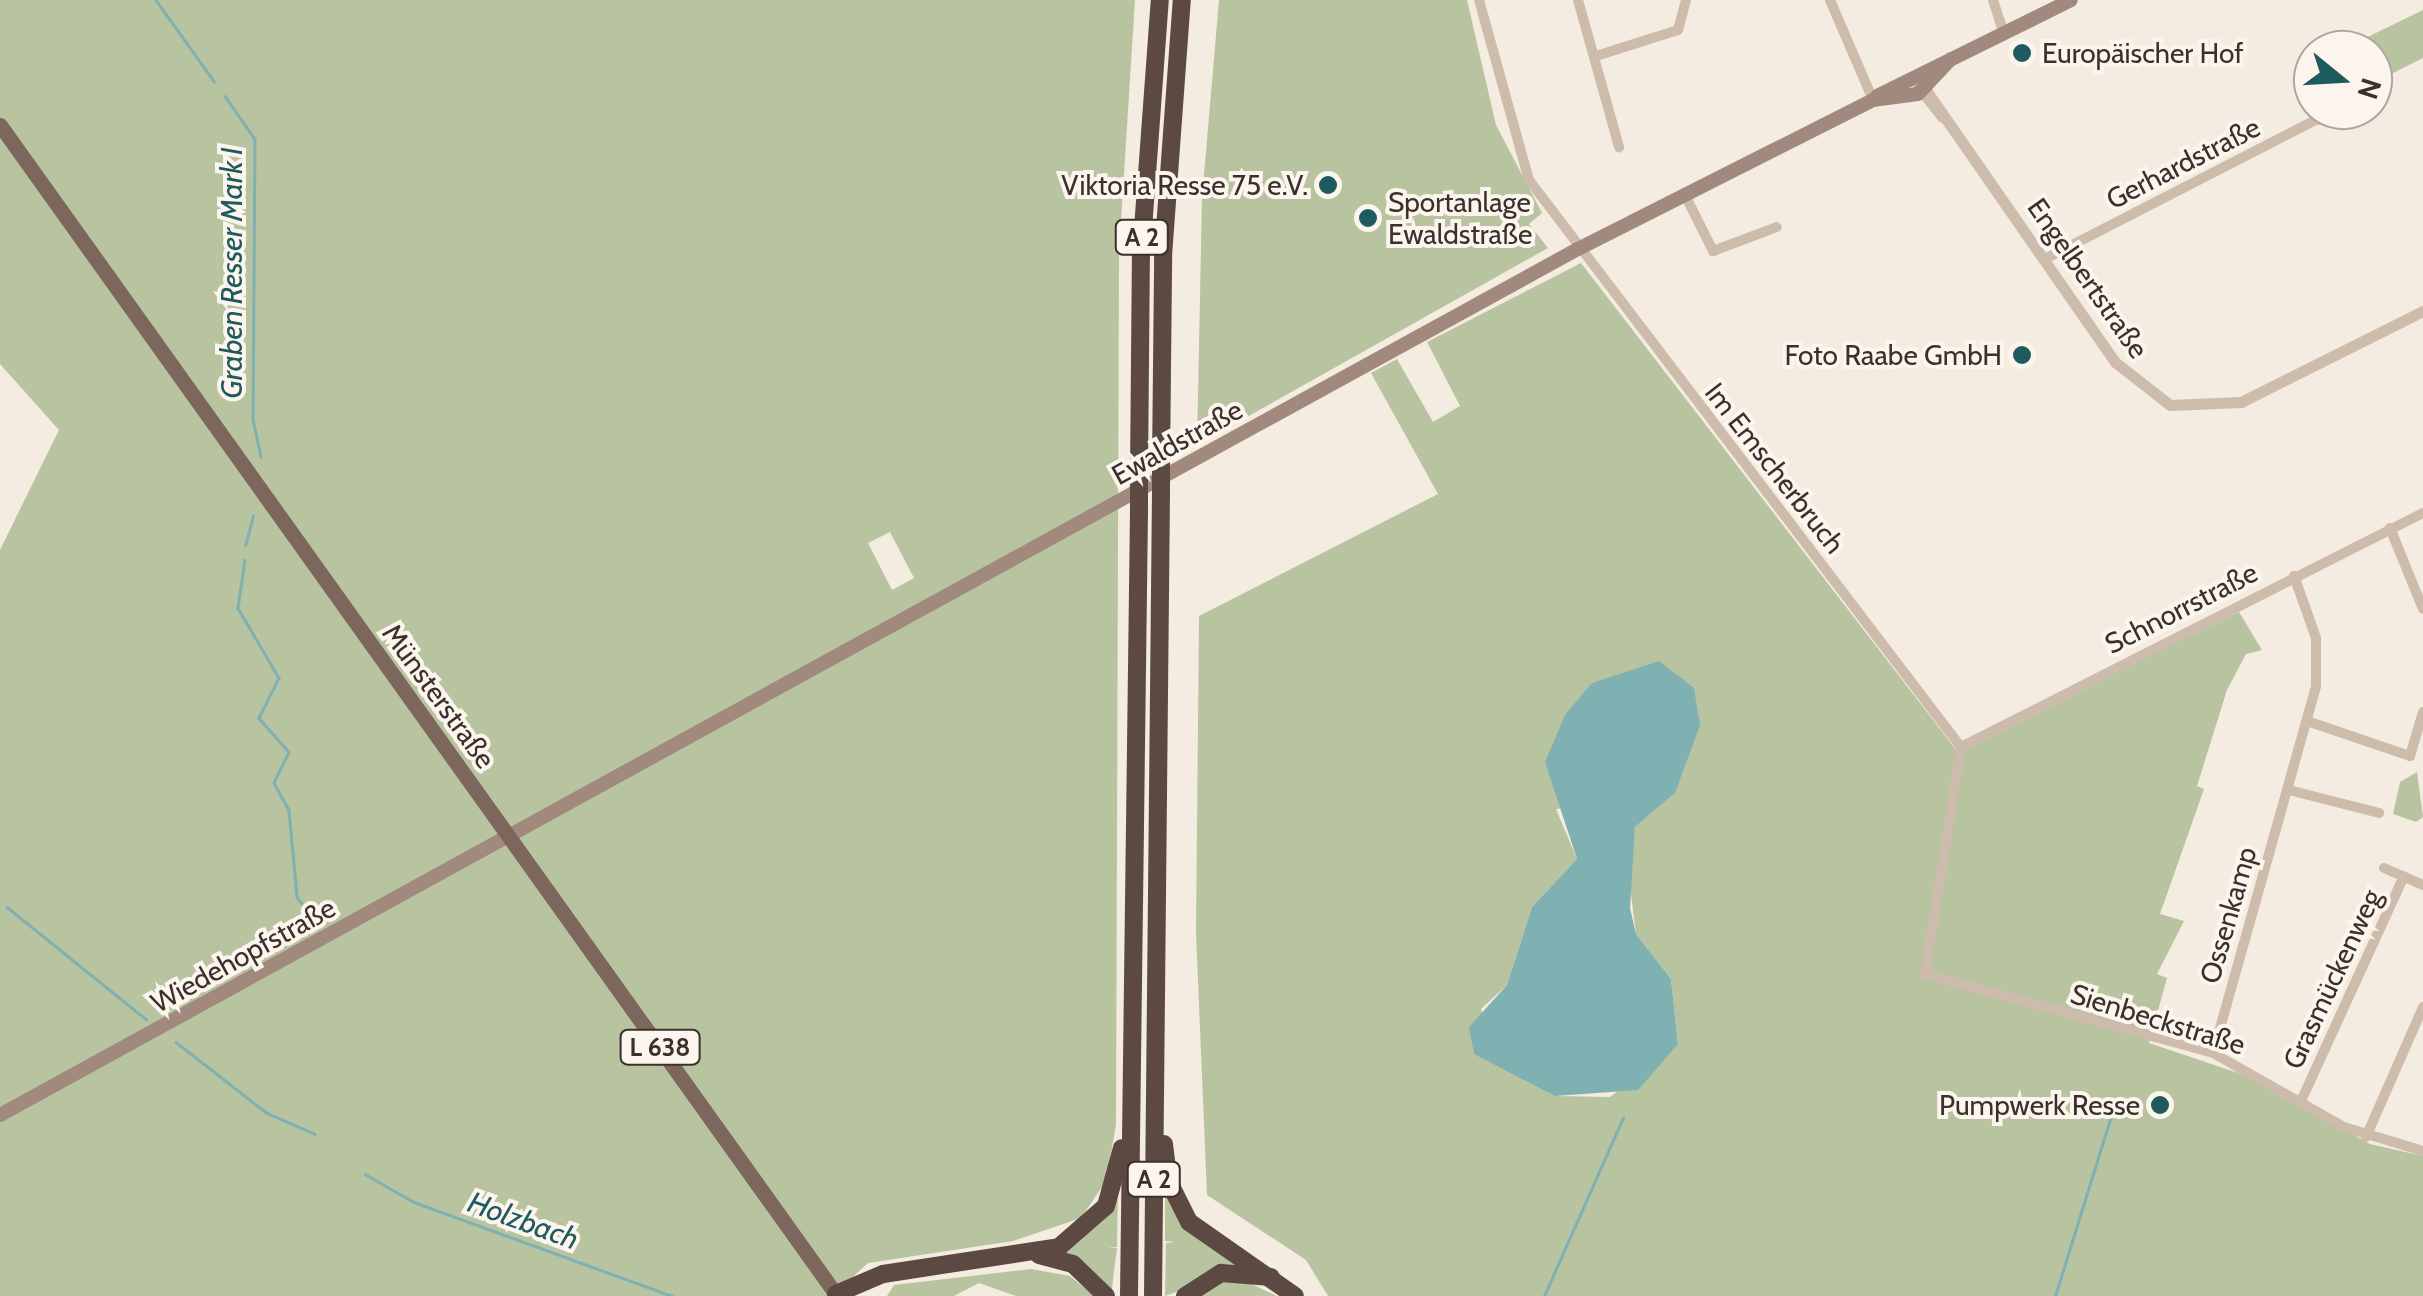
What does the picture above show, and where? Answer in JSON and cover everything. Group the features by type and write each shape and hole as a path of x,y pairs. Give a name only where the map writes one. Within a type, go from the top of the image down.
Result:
{"highway":[{"name":"A 2","path":"1129,1296 1141,256 1160,0"},
{"name":"A 2","path":"1152,1296 1163,256 1182,0"},
{"path":"1155,1062 1180,1209 1208,1238 1289,1289"},
{"path":"836,1295 921,1270 1028,1255 1073,1240 1106,1206 1132,1093"},
{"path":"1028,1255 1073,1264 1106,1296"},
{"path":"858,1296 921,1270"},
{"path":"1185,1296 1237,1270 1289,1289"}],"main road":[{"path":"1921,87 1950,59 2071,0"},
{"name":"Ewaldstraße","path":"510,838 1578,249 1873,100 1921,87"},
{"name":"Münsterstraße","path":"0,125 836,1295"},
{"name":"Wiedehopfstraße","path":"0,1115 510,838"}],"street":[{"name":"Im Emscherbruch","path":"1479,0 1511,138 1578,249 1961,747"},
{"path":"1578,0 1619,147"},
{"path":"1596,56 1678,30 1686,0"},
{"path":"1830,0 1873,100"},
{"path":"1993,0 2004,32"},
{"name":"Engelbertstraße","path":"1921,87 1959,134 2130,381 2189,409 2241,402 2423,311"},
{"name":"Gerhardstraße","path":"2044,259 2296,130"},
{"path":"1684,193 1714,250 1777,227"},
{"name":"Schnorrstraße","path":"1961,747 2423,513"},
{"path":"2390,528 2423,609"},
{"name":"Ossenkamp","path":"2213,1054 2307,721 2316,638 2294,576"},
{"path":"2307,721 2410,756 2423,712"},
{"name":"Sienbeckstraße","path":"1961,747 1924,974 2213,1054 2366,1137 2423,1151"},
{"path":"2288,790 2379,813"},
{"name":"Grasmückenweg","path":"2384,868 2423,885"},
{"name":"Grasmückenweg","path":"2301,1101 2404,876"},
{"path":"2366,1137 2423,1007"},
{"path":"2410,1034 2423,1039"}],"green space":[{"path":"0,0 1135,0 1119,253 1116,1125 1106,1181 1081,1218 1013,1241 868,1263 832,1296 0,1296 0,550 59,430 0,364","holes":["890,532 914,578 892,590 868,543"]},
{"name":"Sportanlage Ewaldstraße","path":"1219,0 1467,0 1496,125 1542,213 1529,224 1548,248 1197,445 1202,198"},
{"path":"2423,10 2423,58 2393,73 2393,30 2382,30"},
{"path":"1581,263 1957,751 2239,612 2262,650 2246,654 2227,690 2197,786 2204,789 2160,914 2184,921 2157,974 2167,978 2149,1043 2250,1077 2370,1144 2423,1156 2423,1296 1328,1296 1306,1260 1207,1195 1196,933 1199,616 1438,494 1371,373 1397,359 1433,422 1460,406 1427,342","holes":["1675,793 1635,827 1629,879 1636,934 1671,979 1678,1044 1610,1097 1555,1096 1503,1067 1481,1009 1507,985 1532,907 1577,859 1556,809"]},
{"path":"2417,772 2423,817 2416,822 2393,814 2400,782"},
{"path":"1118,1191 1117,1247 1108,1248 1117,1248 1111,1296 1061,1250 1096,1226"},
{"path":"1165,1192 1172,1204 1252,1264 1165,1296 1166,1243 1175,1242 1165,1241"},
{"path":"1031,1269 1070,1276 1094,1296 1016,1296 979,1283 954,1296 887,1296 894,1285"},
{"path":"1241,1279 1277,1296 1196,1296 1218,1282"}],"water":[{"path":"1659,661 1694,688 1700,725 1675,793 1635,827 1630,908 1636,934 1671,979 1678,1044 1638,1090 1555,1096 1474,1054 1469,1027 1507,985 1532,907 1577,859 1545,762 1565,715 1592,683"}],"waterway":[{"name":"Graben Resser Mark I","path":"156,0 214,81"},
{"name":"Graben Resser Mark I","path":"225,96 255,139 253,419 261,457"},
{"name":"Graben Resser Mark I","path":"245,546 253,516"},
{"name":"Graben Resser Mark I","path":"245,560 238,608 279,678 259,718 289,752 274,783 289,810 297,897 311,916"},
{"name":"Holzbach","path":"7,907 146,1019"},
{"name":"Holzbach","path":"176,1042 267,1113 315,1134"},
{"path":"2055,1296 2112,1113"},
{"path":"1544,1296 1623,1118"},
{"name":"Holzbach","path":"365,1174 414,1202 672,1296"}],"place":[{"name":"Europäischer Hof","path":"2022,53"},
{"name":"Viktoria Resse 75 e.V.","path":"1328,185"},
{"name":"Sportanlage Ewaldstraße","path":"1368,218"},
{"name":"Foto Raabe GmbH","path":"2022,355"},
{"name":"Pumpwerk Resse","path":"2160,1105"}]}
